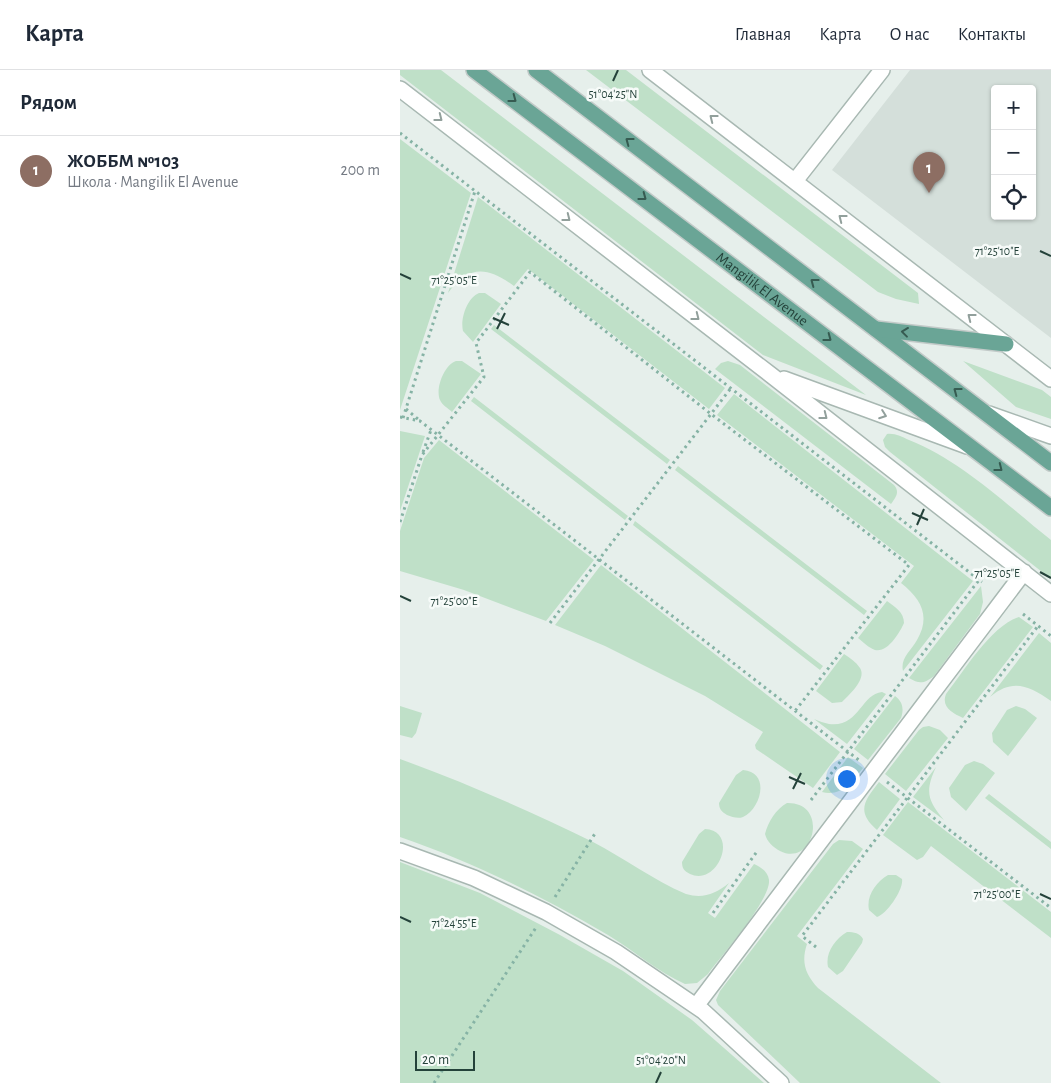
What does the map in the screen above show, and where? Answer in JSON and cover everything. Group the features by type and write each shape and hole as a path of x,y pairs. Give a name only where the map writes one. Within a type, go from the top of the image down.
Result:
{"main road":[{"name":"Mangilik El Avenue","path":"474,70 1051,508"},
{"path":"541,73 1051,463"},
{"path":"874,329 1006,344"}],"street":[{"path":"650,70 1051,379"},
{"path":"795,181 882,70"},
{"path":"400,89 1051,594"},
{"path":"771,375 973,448"},
{"path":"984,412 1051,436"},
{"path":"696,1006 1024,572"},
{"path":"400,850 474,878 546,912 616,952 696,1006 781,1083"}],"path":[{"path":"400,133 981,581 811,800"},
{"path":"420,421 401,417 406,409 475,191"},
{"path":"422,455 484,377 476,343 530,272 711,414 910,565 796,711"},
{"path":"550,623 731,388"},
{"path":"406,409 865,764"},
{"path":"400,522 431,429"},
{"path":"1022,614 1051,636"},
{"path":"816,947 802,936 1038,626"},
{"path":"882,778 1051,908"},
{"path":"434,1083 596,832"},
{"path":"714,913 758,850"}],"shaded area":[{"path":"910,70 1051,70 1051,338 832,170"}],"green space":[{"path":"400,70 441,70 866,395 763,355 400,75"},
{"path":"586,70 626,70 918,293 919,304 896,299 878,292"},
{"path":"400,139 471,193 400,410"},
{"path":"478,197 725,388 709,409 528,269 514,286 487,272 471,273 464,277 448,293"},
{"path":"479,293 485,293 501,304 473,342 463,331 462,326 465,309 471,299"},
{"path":"494,325 670,460 667,464 491,329"},
{"path":"456,361 462,361 481,374 452,412 441,402 439,390 444,372"},
{"path":"728,361 740,365 894,485 897,492 891,504 715,369 721,363"},
{"path":"963,361 1042,390 1051,397 1051,419 1016,407"},
{"path":"734,394 973,581 903,671 903,662 917,640 923,623 922,608 919,602 901,583 914,566 717,415"},
{"path":"474,397 628,516 625,520 471,401"},
{"path":"400,431 425,436 400,511"},
{"path":"887,434 893,434 929,449 966,472 1051,540 1051,579 890,452 885,447 883,440"},
{"path":"439,440 594,560 546,621 464,590 400,571 400,531 424,458"},
{"path":"678,466 867,611 864,615 675,470"},
{"path":"635,521 823,666 820,670 633,525"},
{"path":"601,565 840,752 813,788 756,749 755,745 763,732 705,696 605,646 555,625"},
{"path":"981,586 983,602 980,614 934,676 927,681 921,682 909,678"},
{"path":"887,601 901,613 904,623 889,645 880,650 875,650 858,638"},
{"path":"1019,617 1033,627 963,718 951,712 945,703 946,694 988,639 1008,622"},
{"path":"1039,633 1051,643 1051,701 1035,691 1021,686 1006,688 990,697"},
{"path":"844,654 860,668 862,672 861,677 842,702 832,703 816,691"},
{"path":"882,692 886,694 847,744 814,719 829,724 839,724 847,721 869,698"},
{"path":"895,696 902,706 901,718 868,760 854,749"},
{"path":"400,706 422,713 416,733 412,738 400,735"},
{"path":"1016,706 1025,709 1037,718 1008,756 993,742 992,733 1007,710"},
{"path":"929,726 940,730 948,738 906,791 885,774 919,730"},
{"path":"848,757 863,768 846,787 835,792 822,792"},
{"path":"400,759 522,808 605,848 686,894 703,896 719,890 729,883 708,913 715,918 754,864 766,872 769,880 767,889 754,914 708,974 697,983 685,984 608,935 532,893 454,857 400,837"},
{"path":"974,761 983,764 995,773 966,811 951,797 949,788 965,765"},
{"path":"936,767 929,789 931,801 944,820 913,797"},
{"path":"743,770 752,772 757,777 760,791 755,807 743,817 735,818 722,811 719,803 736,775"},
{"path":"879,782 900,799 877,830 866,818 864,806 869,795"},
{"path":"989,794 1051,842 1051,849 985,798"},
{"path":"908,802 1051,912 1051,938 931,846 923,857 917,860 883,835"},
{"path":"787,803 800,805 809,812 813,822 812,833 808,843 801,851 792,854 775,848 765,834 773,816"},
{"path":"705,829 716,832 721,839 723,848 721,857 709,873 700,876 690,874 682,866 682,862 699,834"},
{"path":"839,840 852,841 863,849 797,936 807,944 804,962 807,973 818,988 941,1083 800,1083 718,1005 716,1000 720,991 833,844"},
{"path":"400,862 480,893 623,971 692,1020 764,1083 400,1083"},
{"path":"888,875 896,875 902,879 902,883 898,895 890,906 877,917 869,910 869,900 876,885"},
{"path":"847,932 856,933 863,939 843,971 837,975 828,967 828,957 835,942"}],"place":[{"name":"ЖОББМ №103","path":"929,193"}]}
